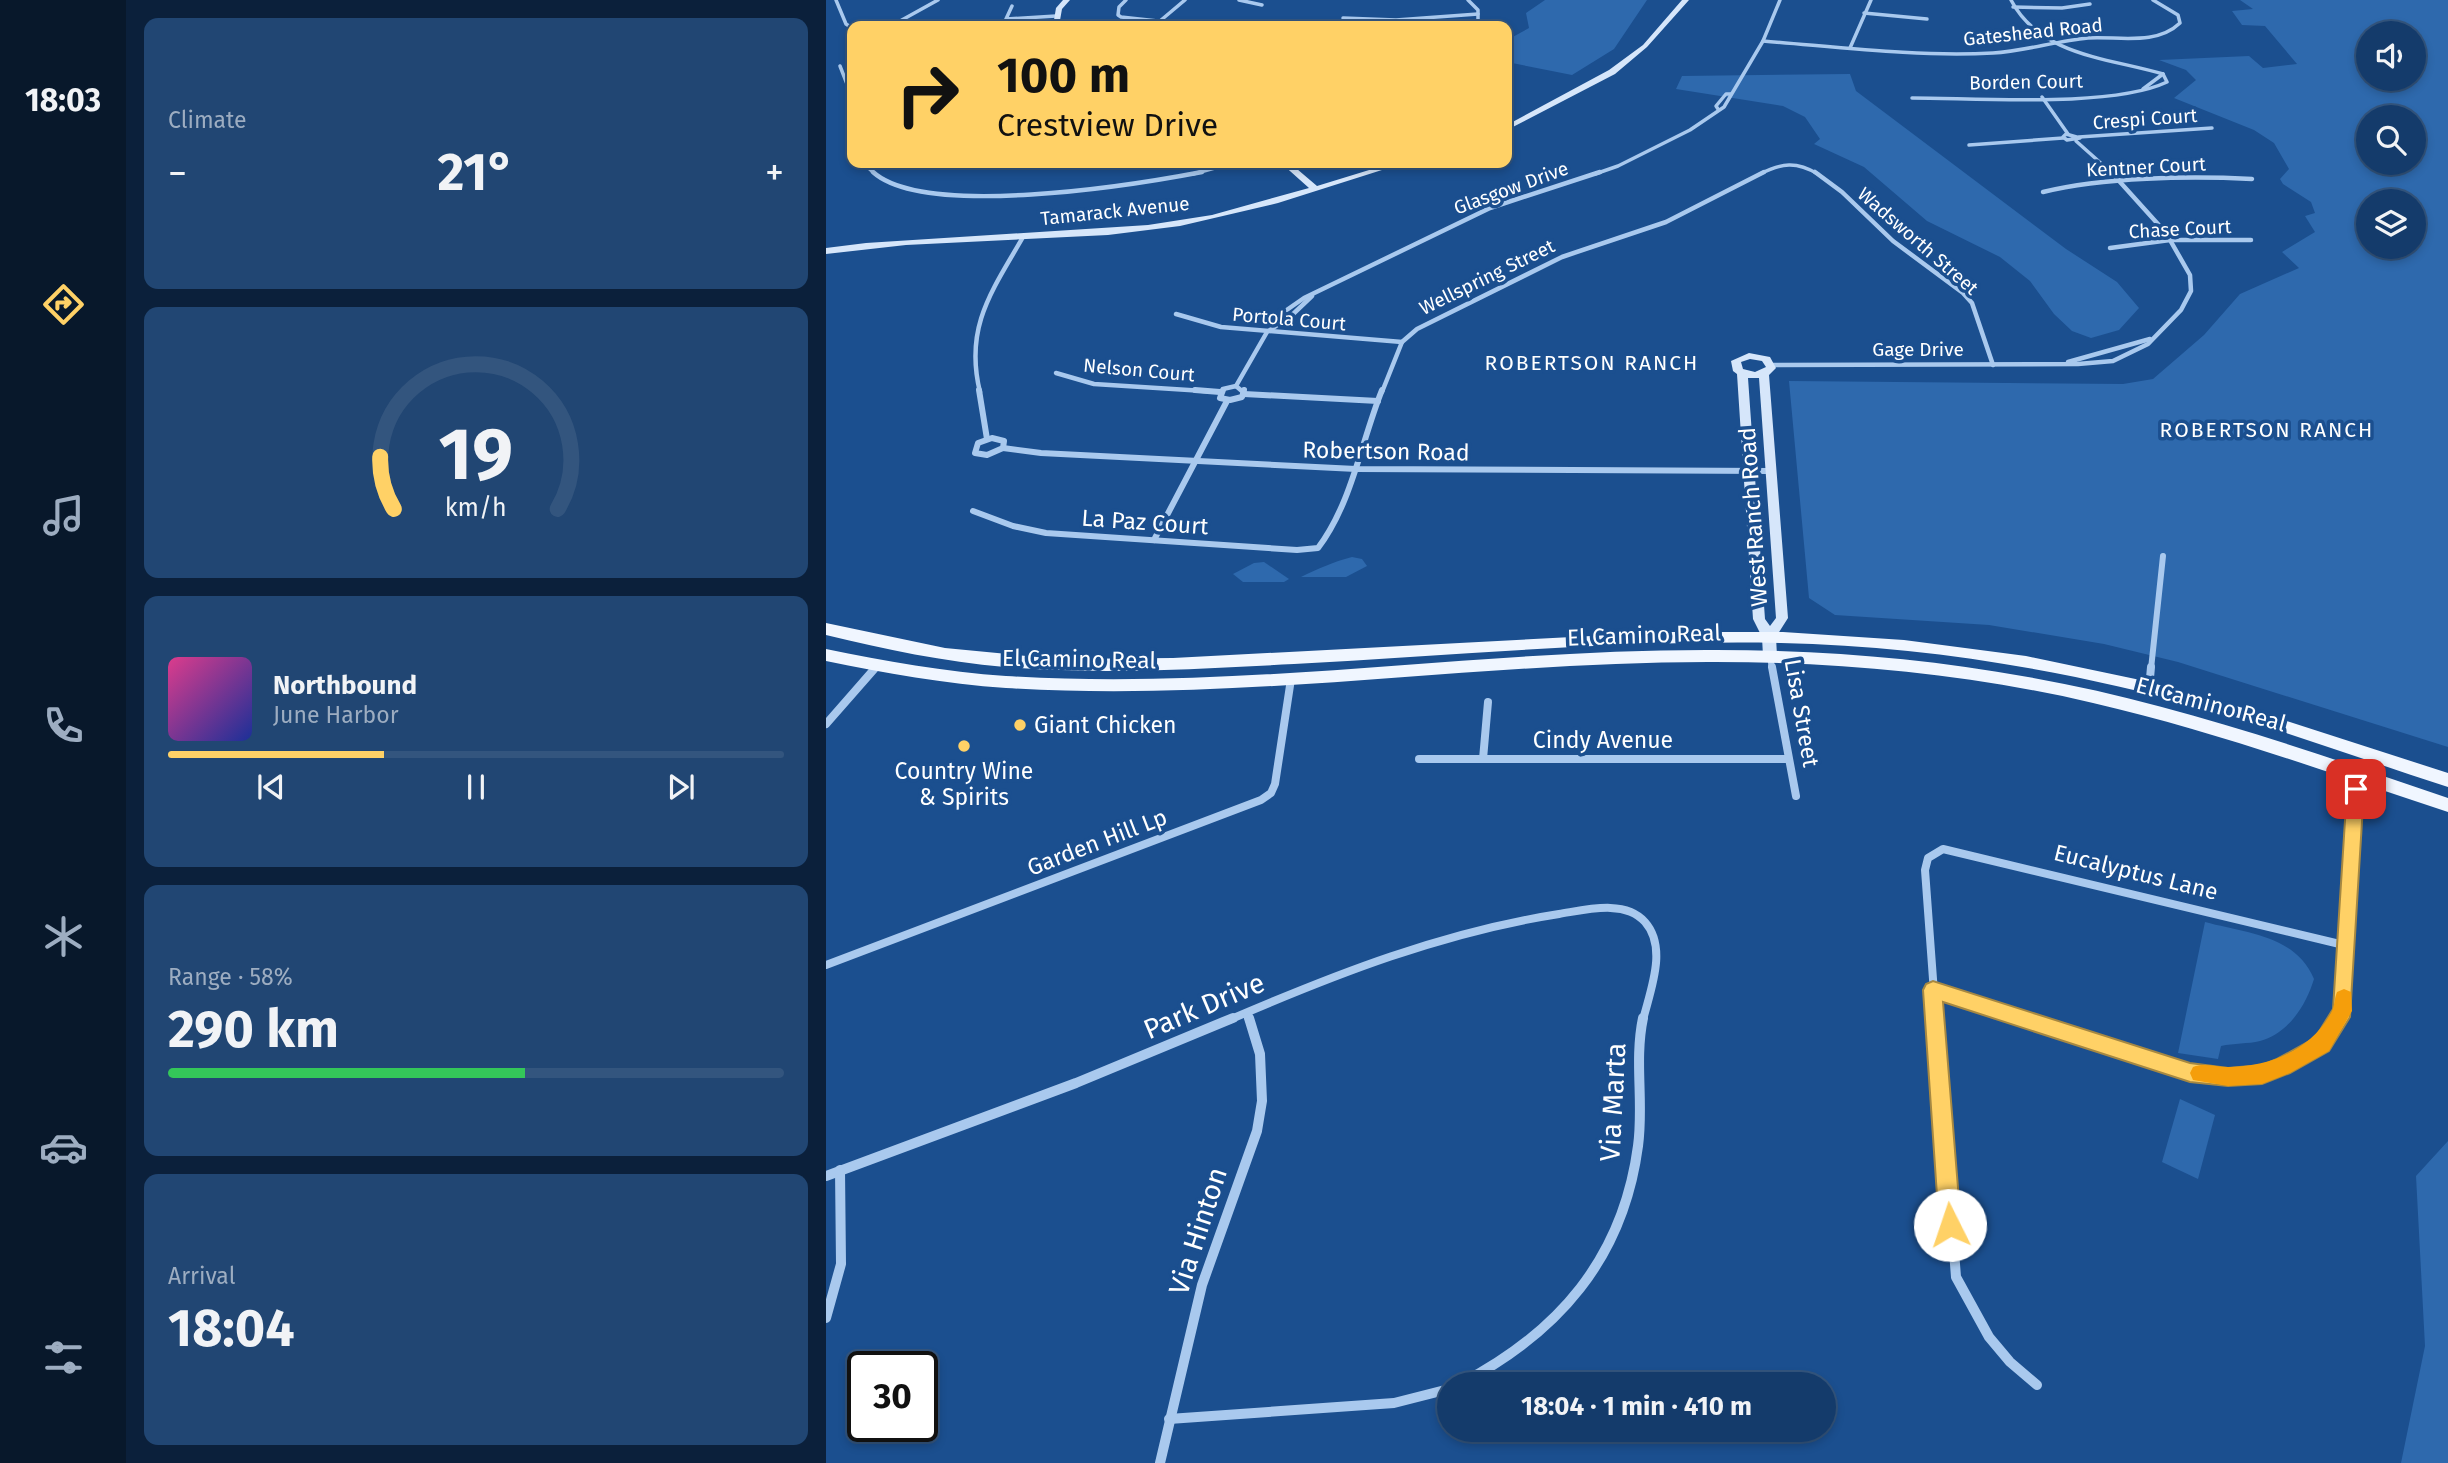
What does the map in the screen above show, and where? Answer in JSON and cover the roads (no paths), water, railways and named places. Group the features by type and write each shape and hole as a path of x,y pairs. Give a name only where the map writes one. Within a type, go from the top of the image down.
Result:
{"main road":[{"path":"1056,21 1059,8 1067,0"},
{"path":"1512,125 1612,72 1645,46 1686,0"},
{"path":"1291,168 1315,188"},
{"name":"Tamarack Avenue","path":"826,251 927,240 1094,234 1163,226 1236,212 1382,168"},
{"path":"1744,357 1761,357 1768,369 1742,373 1734,365 1744,357"},
{"name":"West Ranch Road","path":"1742,373 1759,619 1769,637 1782,618 1769,471 1768,369"},
{"name":"El Camino Real","path":"826,629 886,646 951,657 1049,666 1127,668 1634,640 1769,637 1833,640 1973,654 2080,673 2284,725 2448,780"},
{"name":"Lisa Street","path":"1769,637 1770,656"},
{"name":"El Camino Real","path":"826,655 876,667 975,681 1112,687 1680,656 1770,656 1901,664 1972,673 2196,723 2448,805"}],"street":[{"path":"835,0 847,25"},
{"path":"900,21 938,0"},
{"path":"1126,0 1119,7 1118,16 1168,21"},
{"path":"1161,20 1185,0"},
{"path":"1239,0 1262,5"},
{"path":"1468,0 1478,14 1478,21"},
{"name":"Glasgow Drive","path":"1278,322 1278,316 1291,307 1490,208 1618,166 1690,130 1724,107 1733,96 1731,94 1763,41 1780,0"},
{"path":"1850,48 1871,0"},
{"path":"2011,0 2027,27 2059,44 2163,74"},
{"name":"Gateshead Road","path":"1763,41 1968,54 2014,52 2089,38 2154,36 2179,26 2178,15 2153,0"},
{"path":"2013,7 2062,8 2090,4"},
{"path":"1012,6 1006,19 1056,16"},
{"path":"1864,13 1927,19"},
{"path":"1343,19 1396,20 1478,14"},
{"path":"840,66 847,84"},
{"path":"2140,92 2163,74"},
{"path":"2149,86 2157,89 2166,82 2163,74"},
{"name":"Borden Court","path":"1912,98 2042,97 2157,89"},
{"path":"2042,97 2068,134"},
{"name":"Crespi Court","path":"1969,145 2211,128"},
{"name":"Crespi Court","path":"2063,138 2068,134 2078,139"},
{"name":"Gage Drive","path":"2065,363 2095,352 2110,351 2150,339 2175,320 2187,304 2192,288 2188,266 2170,240 2123,183 2078,139"},
{"name":"Wellspring Street","path":"1318,548 1327,536 1356,469 1378,401 1402,342 1430,321 1529,272 1666,222 1774,164 1794,164"},
{"name":"Wadsworth Street","path":"1794,164 1824,177 1893,241 1963,293 1972,303 1993,365"},
{"path":"865,168 876,176 918,191 954,195 1098,189 1183,177 1215,168"},
{"name":"Kentner Court","path":"2043,192 2067,186 2209,177 2252,179"},
{"path":"1003,448 1005,444 1001,439 987,439 974,358 975,333 987,303 1023,237"},
{"name":"Chase Court","path":"2110,248 2170,240 2251,240"},
{"name":"Glasgow Drive","path":"1236,386 1267,332 1300,309 1312,296"},
{"path":"1291,307 1300,309"},
{"name":"Portola Court","path":"1176,314 1222,327 1402,342"},
{"name":"Gage Drive","path":"1768,369 2107,362 2148,344 2150,339"},
{"path":"2110,351 2117,356"},
{"name":"Nelson Court","path":"1056,373 1094,384 1220,392"},
{"path":"1227,401 1220,398 1220,392 1236,386 1244,390 1244,394"},
{"path":"1154,540 1227,401 1244,394 1378,401"},
{"name":"Robertson Road","path":"987,439 975,446 975,453 988,455 1003,448 1194,462 1356,469 1769,471"},
{"name":"La Paz Court","path":"972,511 1013,526 1046,533 1297,550 1318,548"},
{"path":"2149,689 2163,556"},
{"name":"Lisa Street","path":"1770,656 1796,796"},
{"path":"826,724 876,667"},
{"name":"Garden Hill Lp","path":"826,965 1261,800 1271,793 1275,784 1291,678"},
{"path":"1483,759 1488,702"},
{"name":"Cindy Avenue","path":"1419,759 1787,759"},
{"path":"2037,1385 2014,1368 1986,1338 1956,1277 1933,990 2190,1072 2228,1077 2262,1074 2322,1044 2343,1011 2356,774"},
{"name":"Eucalyptus Lane","path":"1933,990 1925,870 1928,858 1943,849 1966,852 2194,906 2348,947"},
{"name":"Park Drive","path":"826,1176 1111,1070 1412,945 1494,923 1607,908"},
{"name":"Via Marta","path":"1487,1372 1522,1349 1575,1301 1603,1258 1627,1200 1638,1145 1638,1043 1657,949 1652,931 1642,919 1625,910 1607,908"},
{"name":"Via Hinton","path":"1160,1463 1202,1286 1257,1132 1262,1101 1260,1054 1247,1013"},
{"path":"826,1318 835,1299 845,1245 840,1170"},
{"path":"1169,1419 1394,1403 1437,1392"}],"place":[{"name":"Giant Chicken","path":"1020,725"},
{"name":"Country Wine & Spirits","path":"964,746"}],"district":[{"name":"ROBERTSON RANCH","path":"1592,363"},
{"name":"ROBERTSON RANCH","path":"2267,430"}]}
